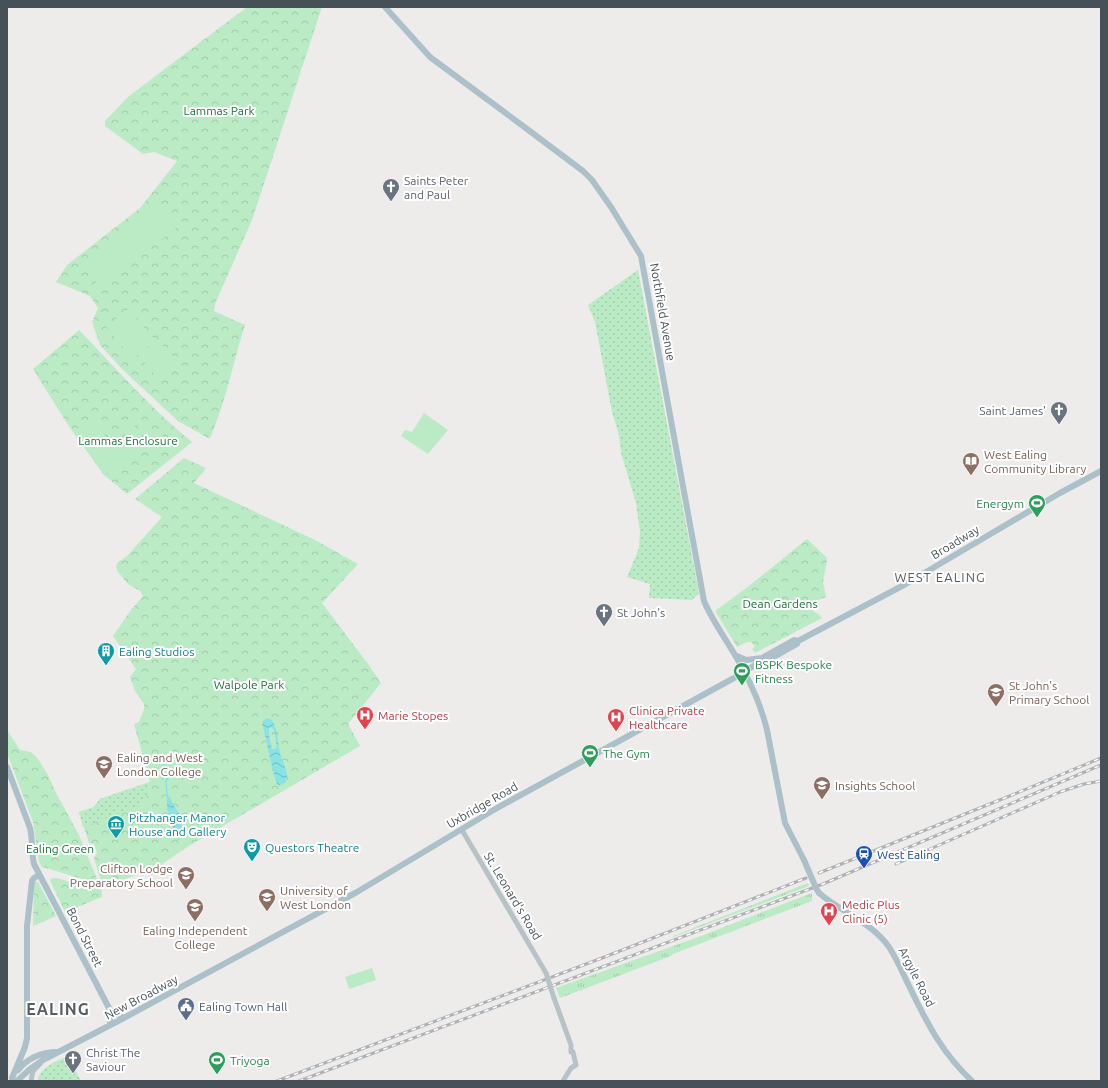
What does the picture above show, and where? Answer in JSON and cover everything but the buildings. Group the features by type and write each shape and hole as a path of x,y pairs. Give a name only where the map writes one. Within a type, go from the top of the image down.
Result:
{"main road":[{"name":"Northfield Avenue","path":"385,7 430,57 588,176 611,207 641,256 704,601 708,612 744,672 765,724 785,823 819,893"},
{"name":"Broadway","path":"744,672 761,660 765,662 797,644 798,641 904,585 1057,495 1101,471"},
{"path":"735,656 746,660 761,660"},
{"name":"Uxbridge Road","path":"233,960 357,892 556,775 744,672"},
{"name":"Bond Street","path":"7,767 32,834 32,856 34,864 110,1010 110,1026"},
{"path":"39,875 32,881 27,926 28,1022 26,1051 30,1059 37,1061 43,1060"},
{"name":"Argyle Road","path":"819,893 866,925 888,946 948,1057 972,1081"},
{"name":"New Broadway","path":"13,1080 23,1075 43,1060 233,960"},
{"path":"110,1010 124,1018"},
{"path":"13,1080 26,1043"},
{"name":"New Broadway","path":"30,1059 46,1052 56,1053"},
{"path":"13,1080 22,1065 30,1059"}],"street":[{"name":"St. Leonard's Road","path":"462,830 546,973 571,1045 576,1065 571,1068 563,1081"},
{"path":"31,1081 33,1071 56,1053"},
{"path":"23,1075 31,1081"}],"green space":[{"name":"Lammas Park","path":"247,7 322,7 252,220 215,304 214,311 245,325 221,410 210,438 208,438 178,421 123,370 100,345 92,322 98,308 90,296 56,282 67,265 140,208 177,161 154,152 143,154 105,126 105,121 129,96"},
{"path":"158,204 176,228 100,288 82,263"},
{"path":"650,269 662,275 653,282 651,281"},
{"path":"638,270 699,593 692,600 649,598 650,584 627,577 639,548 640,532 636,503 621,453 619,435 612,412 595,322 588,305"},
{"path":"128,309 155,340 133,359 106,327"},
{"name":"Lammas Enclosure","path":"79,330 162,416 192,442 127,494 104,475 68,425 33,369"},
{"path":"157,339 176,360 157,377 139,356"},
{"path":"424,413 448,430 428,454 401,436 405,430 412,432"},
{"path":"91,418 108,439 115,434 131,454 105,475 73,432"},
{"path":"128,419 140,432 134,438 122,425"},
{"path":"156,430 169,443 162,449 150,436"},
{"path":"147,438 160,451 154,457 141,444"},
{"name":"Walpole Park","path":"184,458 206,468 194,483 315,540 358,564 322,603 381,683 348,724 360,746 187,847 161,865 108,886 102,884 94,858 97,853 94,844 89,843 79,812 94,807 100,799 150,782 134,724 139,722 144,709 144,704 135,691 130,677 136,669 113,636 143,596 140,591 128,584 118,572 116,567 118,562 127,556 162,517 135,499"},
{"name":"Dean Gardens","path":"807,539 826,557 827,561 823,582 826,597 816,601 813,604 814,612 822,618 755,653 752,649 754,648 754,645 751,642 747,642 737,647 715,611 749,586"},
{"name":"Ealing Green","path":"7,730 20,750 31,752 38,759 48,775 79,835 99,884 42,867 39,862 33,822 7,753"},
{"path":"150,782 144,804 83,827 79,812 94,807 100,799"},
{"name":"Ealing Green","path":"56,878 102,890 102,897 65,912 50,880"},
{"name":"Ealing Green","path":"34,882 38,882 56,916 33,926"},
{"path":"808,883 809,886 673,937 673,936"},
{"path":"812,893 812,901 560,998 556,988 701,936"},
{"path":"372,968 376,980 349,989 345,977"},
{"path":"68,1056 81,1081 38,1081 39,1076 45,1068"}],"water":[{"path":"267,718 272,720 276,730 280,755 287,773 286,781 281,785 278,785 274,776 263,721","holes":["271,727 274,730 277,747 272,749 269,728"]},
{"path":"167,796 170,797 182,820 180,839 177,840 167,809"}],"waterway":[{"path":"161,761 168,770 166,782 167,796"}],"railway":[{"path":"819,873 1101,758"},
{"path":"299,1081 823,884 1101,765"},
{"path":"896,864 1060,792 1084,784 1101,781"},
{"path":"277,1081 602,958 806,878"}],"place":[{"name":"Saints Peter and Paul","path":"391,202"},
{"name":"Saint James'","path":"1059,425"},
{"name":"West Ealing Community Library","path":"971,476"},
{"name":"Energym","path":"1037,518"},
{"name":"St John's","path":"604,627"},
{"name":"Ealing Studios","path":"106,666"},
{"name":"BSPK Bespoke Fitness","path":"742,686"},
{"name":"St John's Primary School","path":"996,707"},
{"name":"Marie Stopes","path":"365,730"},
{"name":"Clinica Private Healthcare","path":"616,732"},
{"name":"The Gym","path":"590,768"},
{"name":"Ealing and West London College","path":"104,779"},
{"name":"Insights School","path":"822,800"},
{"name":"Pitzhanger Manor House and Gallery","path":"116,839"},
{"name":"Questors Theatre","path":"252,862"},
{"name":"West Ealing","path":"864,869"},
{"name":"Clifton Lodge Preparatory School","path":"186,890"},
{"name":"University of West London","path":"267,912"},
{"name":"Ealing Independent College","path":"195,922"},
{"name":"Medic Plus Clinic (5)","path":"829,926"},
{"name":"Ealing Town Hall","path":"186,1021"},
{"name":"Christ The Saviour","path":"73,1074"},
{"name":"Triyoga","path":"217,1075"}],"district":[{"name":"WEST EALING","path":"940,577"},
{"name":"EALING","path":"58,1009"}]}
